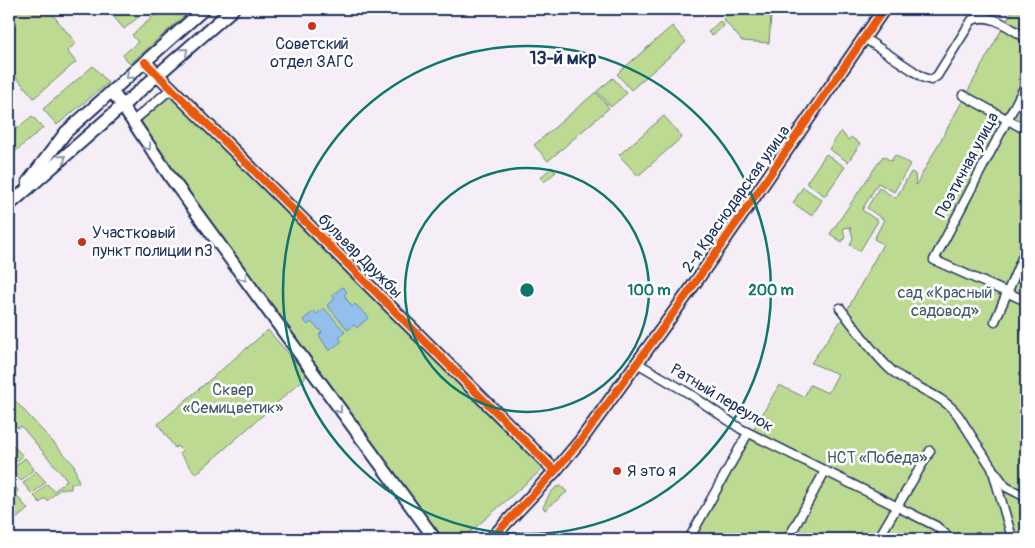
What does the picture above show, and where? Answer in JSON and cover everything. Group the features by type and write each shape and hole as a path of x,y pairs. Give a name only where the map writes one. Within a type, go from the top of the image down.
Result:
{"street":[{"path":"11,203 66,132 204,9"},
{"path":"11,203 233,9"},
{"name":"2-я Краснодарская улица","path":"491,539 554,470 637,363 688,293 884,9"},
{"path":"864,38 924,78 931,80 937,76 972,20 982,16 992,18 1026,38"},
{"name":"бульвар Дружбы","path":"145,62 554,470"},
{"name":"Поэтичная улица","path":"1006,292 934,260 1026,84"},
{"path":"132,122 172,88"},
{"path":"112,92 434,539"},
{"path":"964,95 1026,130"},
{"path":"995,321 1026,248"},
{"path":"1006,292 1026,300"},
{"path":"840,308 892,370 952,407 1006,487 1026,497"},
{"name":"Ратный переулок","path":"637,363 690,394 748,433 936,526 951,539"},
{"path":"689,539 748,433"},
{"path":"878,539 930,451"},
{"path":"992,468 1011,534"},
{"path":"484,539 554,470"},
{"path":"788,539 826,471"}],"green space":[{"path":"9,9 48,9 76,43 67,51 76,62 34,98 9,69"},
{"path":"107,9 148,9 124,29"},
{"path":"162,9 190,9 130,64 123,55 138,42 132,35"},
{"name":"сад «Красный садовод»","path":"1013,9 1026,9 1026,494 1010,486 989,460 956,407 926,386 892,368 846,312 883,244 874,239 884,220 867,208 879,188 896,198 911,172 915,174 916,185"},
{"path":"728,14 771,15 769,43 742,41 723,19"},
{"path":"720,21 724,26 712,36 708,32"},
{"path":"672,26 686,42 631,90 617,74"},
{"path":"93,66 108,83 57,125 43,109"},
{"path":"613,78 627,93 611,107 597,91"},
{"path":"596,92 609,108 548,161 534,145"},
{"path":"172,94 546,466 462,539 441,539 142,128 140,124 144,118"},
{"path":"32,116 43,128 9,157 9,135"},
{"path":"664,116 682,137 638,176 619,155"},
{"path":"841,131 848,140 851,137 860,144 848,162 829,149"},
{"path":"826,154 845,167 825,196 806,183"},
{"path":"895,155 910,164 894,192 878,183 862,210 878,221 860,251 850,245 853,238 850,227 843,228 845,237 842,242 830,234 883,156 891,161"},
{"path":"552,167 556,172 544,182 540,178"},
{"path":"803,187 822,200 812,216 793,203"},
{"name":"НСТ «Победа»","path":"842,319 890,372 951,408 1005,488 1026,499 1026,539 691,539 779,385 804,397 810,385 828,393 838,374 811,363"},
{"name":"Сквер «Семицветик»","path":"268,330 307,375 196,474 180,454 182,451 177,446 175,448 158,424"},
{"path":"9,394 74,465 79,483 71,484 71,489 60,489 47,501 45,498 40,503 34,496 47,484 54,491 67,480 21,426 18,428 9,418"},
{"path":"13,445 23,456 9,468 9,449"},
{"path":"25,458 34,469 21,481 11,470"},
{"path":"36,471 46,482 32,494 23,483"},
{"path":"10,476 18,491 9,499 9,478"},
{"path":"561,486 567,492 545,510 543,507 550,494 555,488"},
{"path":"15,494 28,509 9,525 9,500"}],"water":[{"path":"343,287 347,292 344,295 352,307 355,304 369,317 357,328 354,325 348,330 327,305 335,299 332,295"},
{"path":"324,308 345,332 339,338 342,341 329,351 319,335 322,332 311,322 308,325 303,320 314,311 317,314"}],"cycle path":[{"path":"491,539 555,471 581,440 688,293 884,9"},
{"path":"145,62 555,471"}],"place":[{"name":"Советский отдел ЗАГС","path":"312,26"},
{"name":"Участковый пункт полиции n3","path":"82,242"},
{"name":"Я это я","path":"617,471"}],"district":[{"name":"13-й мкр","path":"563,58"}]}
